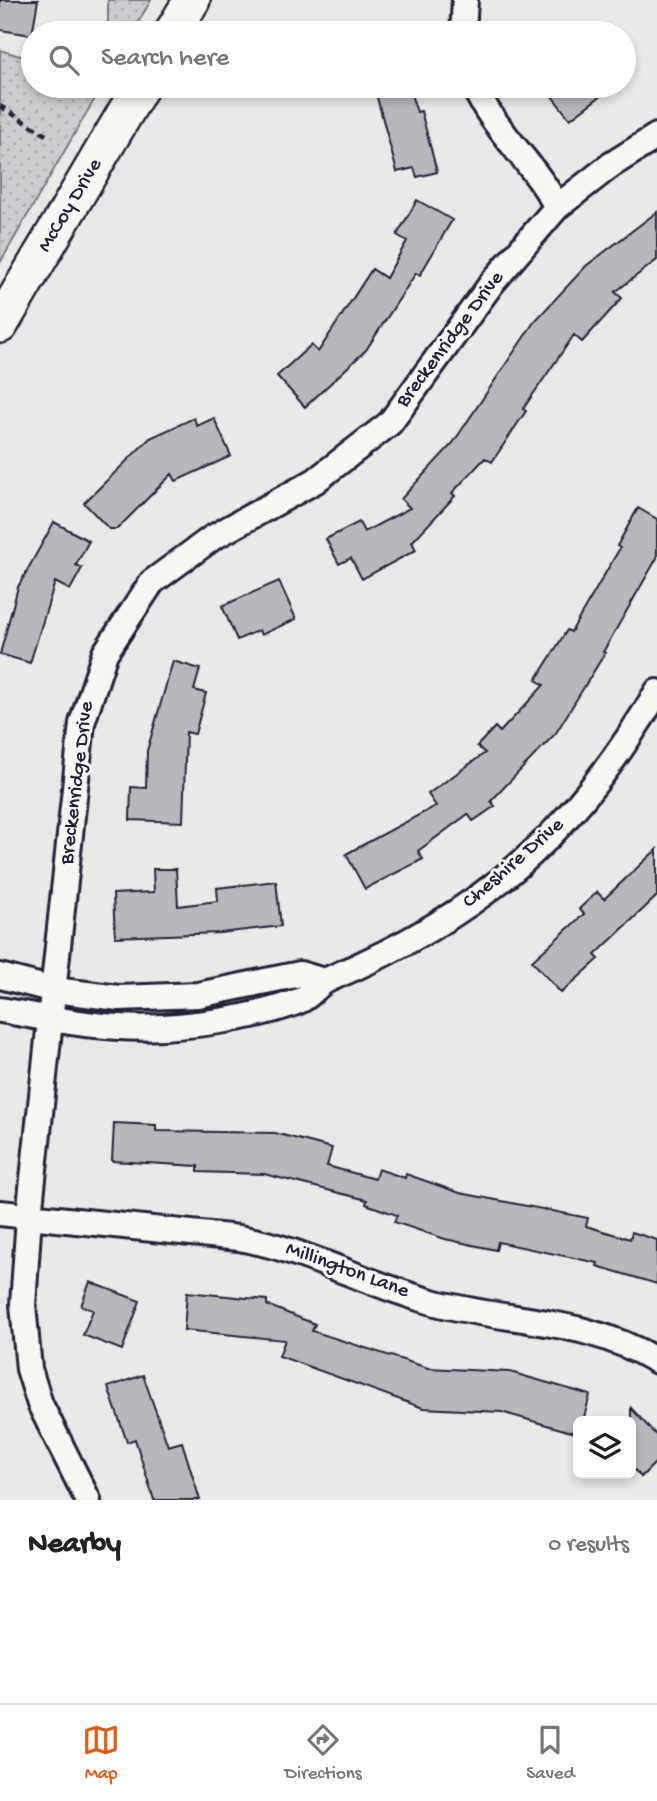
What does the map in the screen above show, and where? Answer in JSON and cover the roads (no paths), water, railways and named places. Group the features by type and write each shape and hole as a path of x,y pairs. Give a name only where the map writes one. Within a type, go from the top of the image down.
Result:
{"street":[{"path":"179,21 192,0"},
{"path":"464,21 465,0"},
{"name":"McCoy Drive","path":"0,326 134,98"},
{"path":"480,98 489,114 544,183 557,207"},
{"name":"Breckenridge Drive","path":"88,1500 40,1404 29,1369 23,1305 29,1216 82,723 93,683 117,632 152,582 212,538 314,481 390,423 492,283 557,207 611,165 657,136"},
{"name":"Cheshire Drive","path":"0,1010 51,1020 161,1027 212,1022 301,1000 324,981 435,928 484,895 553,836 618,756 657,692"},
{"path":"0,976 54,990 120,998 198,995 300,974 324,981"},
{"name":"Millington Lane","path":"0,1213 276,1244 435,1303 566,1325 600,1334 657,1361"}]}
